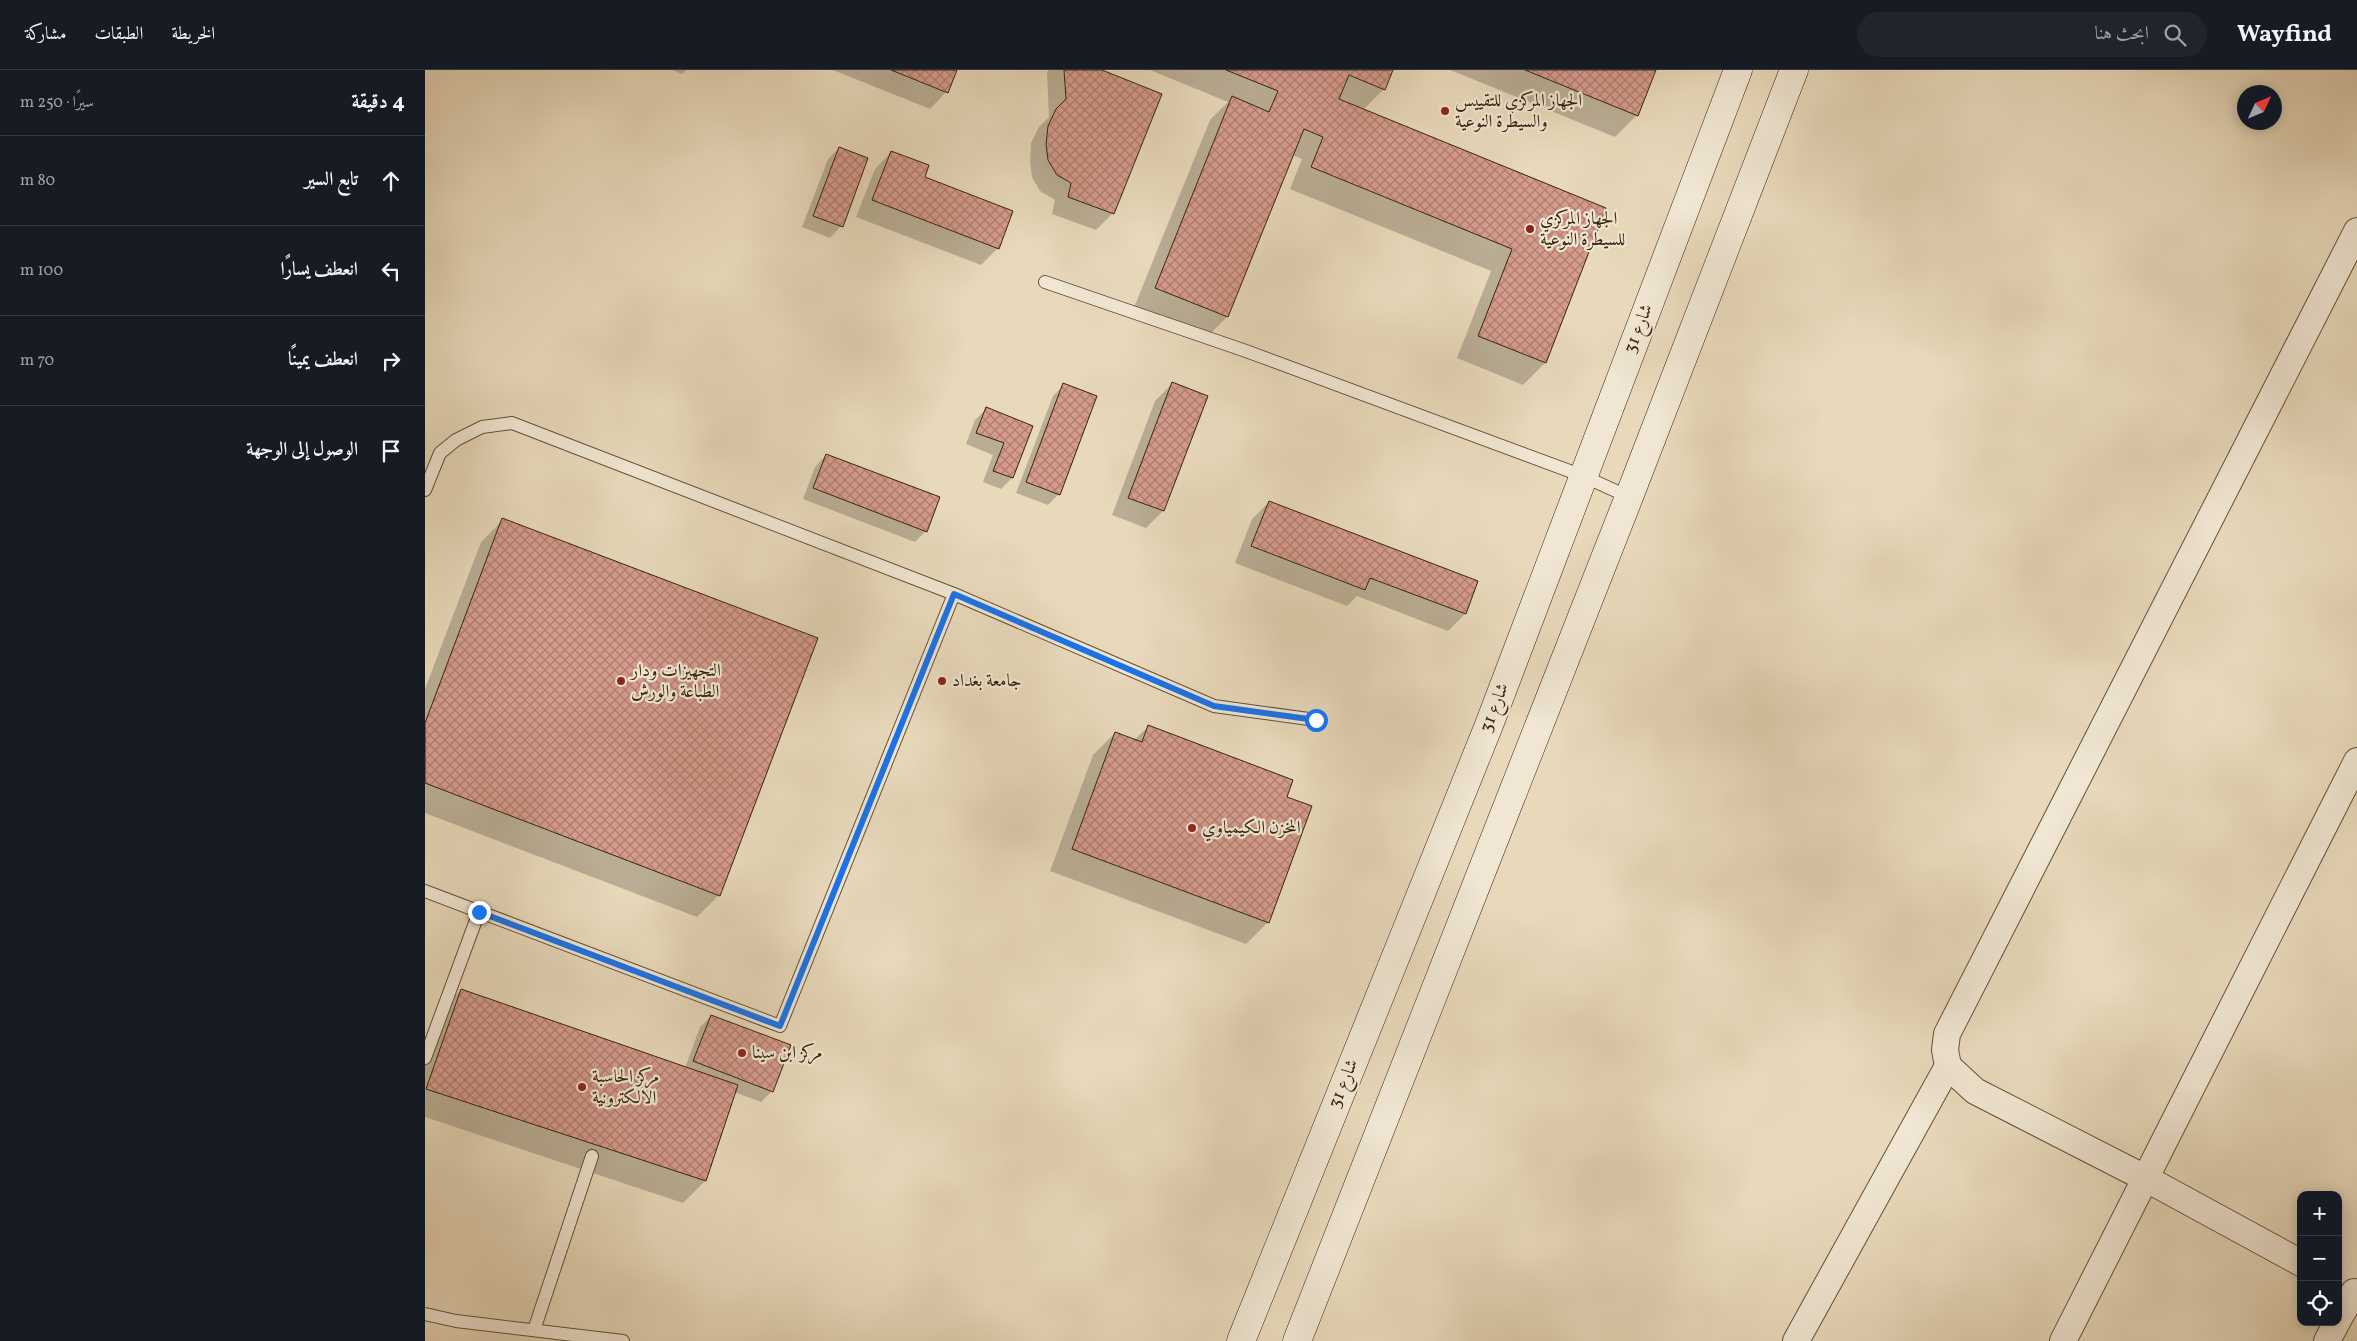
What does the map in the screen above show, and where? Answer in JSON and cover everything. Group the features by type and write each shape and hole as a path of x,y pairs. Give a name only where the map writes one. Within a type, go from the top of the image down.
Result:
{"street":[{"name":"شارع 31","path":"1241,1341 1489,725 1738,70"},
{"path":"1297,1341 1629,497 1794,70"},
{"path":"1796,1341 1947,1066 1945,1050 1947,1034 2357,231"},
{"path":"2063,1341 2357,761"},
{"path":"1947,1066 1975,1091 2145,1178 2297,1261"},
{"path":"2342,1310 2350,1289"},
{"path":"2327,1341 2335,1326"}],"lane":[{"path":"1045,282 1246,351 1583,476 1629,497"},
{"path":"425,490 440,453 456,440 482,426 513,423 954,594 1214,706 1316,720"},
{"path":"425,891 780,1026 954,594"},
{"path":"425,1058 479,912"},
{"path":"534,1330 592,1156"},
{"path":"425,1314 457,1321 623,1341"}],"building":[{"path":"891,70 957,70 948,93"},
{"path":"1064,70 1102,70 1162,94 1114,214 1068,197 1071,183 1057,175 1048,160 1046,144 1048,126 1056,109 1066,99"},
{"name":"الجهاز المركزي للسيطرة النوعية","path":"1226,70 1393,70 1385,90 1349,75 1339,99 1606,208 1546,363 1478,336 1512,249 1311,167 1323,137 1304,129 1228,317 1155,288 1232,96 1269,112 1278,91"},
{"path":"1525,70 1656,70 1638,116"},
{"path":"839,147 868,158 843,227 813,216"},
{"path":"891,151 929,165 925,177 1013,211 999,249 872,200"},
{"path":"1172,382 1208,396 1164,511 1128,498"},
{"path":"1063,383 1097,396 1060,495 1026,482"},
{"path":"986,407 1033,426 1013,478 993,471 1004,443 976,433"},
{"path":"826,454 940,497 927,532 813,488"},
{"path":"1269,501 1478,581 1466,614 1370,578 1365,590 1251,546"},
{"name":"التجهيزات ودار الطباعة والورش","path":"502,518 818,638 720,896 425,783 425,723"},
{"name":"المخزن الكيمياوي","path":"1148,725 1293,780 1287,797 1312,806 1269,923 1072,849 1115,732 1142,742"},
{"name":"مركز الحاسبة الالكترونية","path":"461,989 738,1085 706,1181 426,1089"},
{"name":"مركز ابن سينا","path":"711,1015 791,1045 773,1092 693,1061"}],"place":[{"name":"الجهاز المركزي للتقييس والسيطرة النوعية","path":"1445,111"},
{"name":"الجهاز المركزي للسيطرة النوعية","path":"1530,229"},
{"name":"التجهيزات ودار الطباعة والورش","path":"621,681"},
{"name":"جامعة بغداد","path":"942,681"},
{"name":"المخزن الكيمياوي","path":"1192,828"},
{"name":"مركز ابن سينا","path":"742,1053"},
{"name":"مركز الحاسبة الالكترونية","path":"582,1087"}],"route":[{"path":"479,912 780,1026 954,594 1214,706 1316,720"}]}
